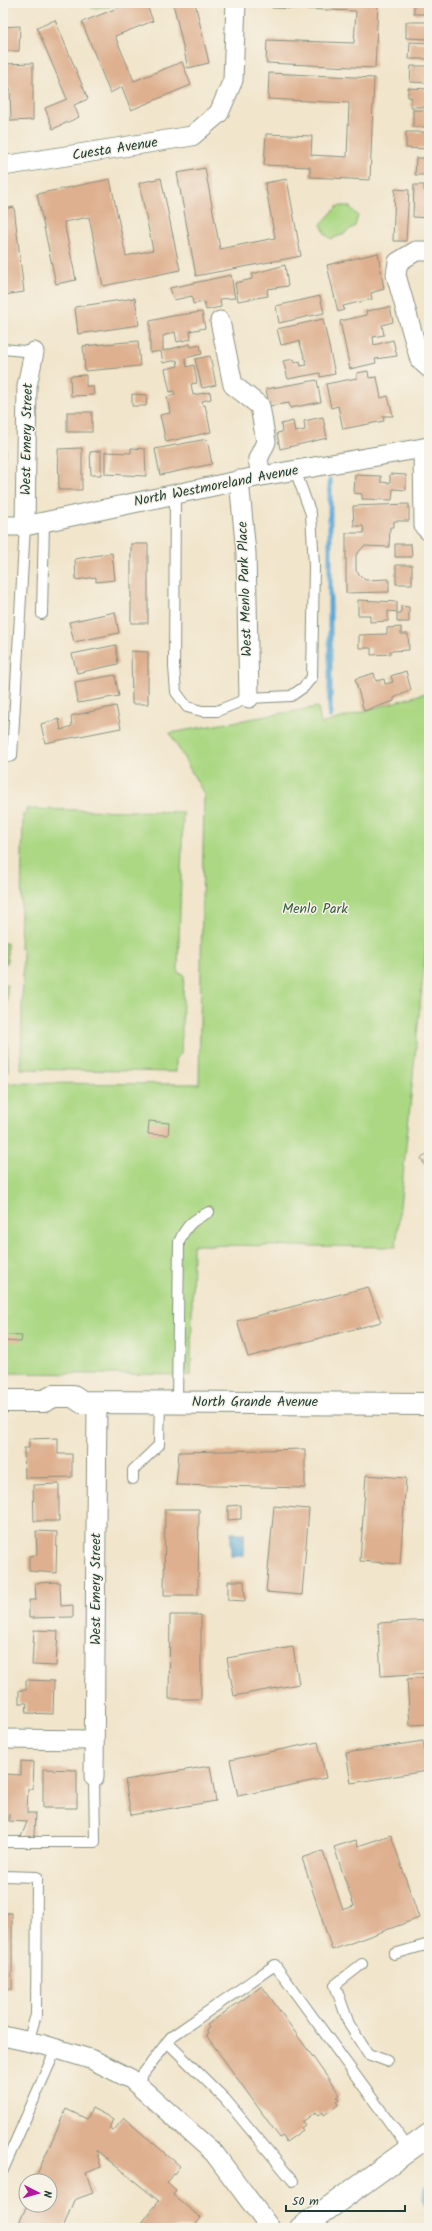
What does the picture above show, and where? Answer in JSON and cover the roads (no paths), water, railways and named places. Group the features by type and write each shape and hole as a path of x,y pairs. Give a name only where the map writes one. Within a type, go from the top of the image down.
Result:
{"main road":[{"name":"North Grande Avenue","path":"3,1401 44,1401 54,1396 74,1396 89,1402 429,1404"},
{"path":"301,2228 428,2136"}],"street":[{"name":"Cuesta Avenue","path":"3,166 192,136 219,113 233,80 236,3"},
{"path":"429,251 416,251 398,262 396,275 420,360 429,368"},
{"path":"220,321 233,385 260,406 266,442 258,459 261,476"},
{"name":"West Emery Street","path":"25,526 27,386 34,352"},
{"path":"426,447 424,526 429,531"},
{"name":"North Westmoreland Avenue","path":"3,526 25,526 239,480 426,447"},
{"name":"West Menlo Park Place","path":"239,480 246,553 249,698"},
{"name":"West Emery Street","path":"89,1402 94,1777"},
{"path":"3,1739 94,1740"},
{"path":"3,2036 93,2060 136,2083 214,2153 270,2228"}],"lane":[{"path":"3,349 34,352"},
{"path":"175,494 176,577 174,667 176,692 187,707 202,711 217,711 249,698 291,696 304,687 312,677 314,566 311,514 295,470"},
{"path":"42,614 44,522"},
{"path":"3,758 12,756 25,526"},
{"path":"133,1479 133,1470 159,1445 168,1402 179,1242 184,1230 197,1218 210,1212"},
{"path":"3,1842 95,1842 94,1777"},
{"path":"3,1876 37,1877 36,2015 28,2042"},
{"path":"394,1954 429,1944"},
{"path":"362,1964 335,1985 349,2024 368,2054 387,2061"},
{"path":"136,2083 171,2037 275,1965 409,2149"},
{"path":"167,2042 225,2100 293,2181"},
{"path":"3,2170 56,2049"}],"water":[{"path":"231,1533 244,1533 244,1556 231,1556"}],"waterway":[{"path":"330,480 330,716"},
{"path":"426,2187 426,2202 429,2209"}],"park label":[{"name":"Menlo Park","path":"315,909"}]}
